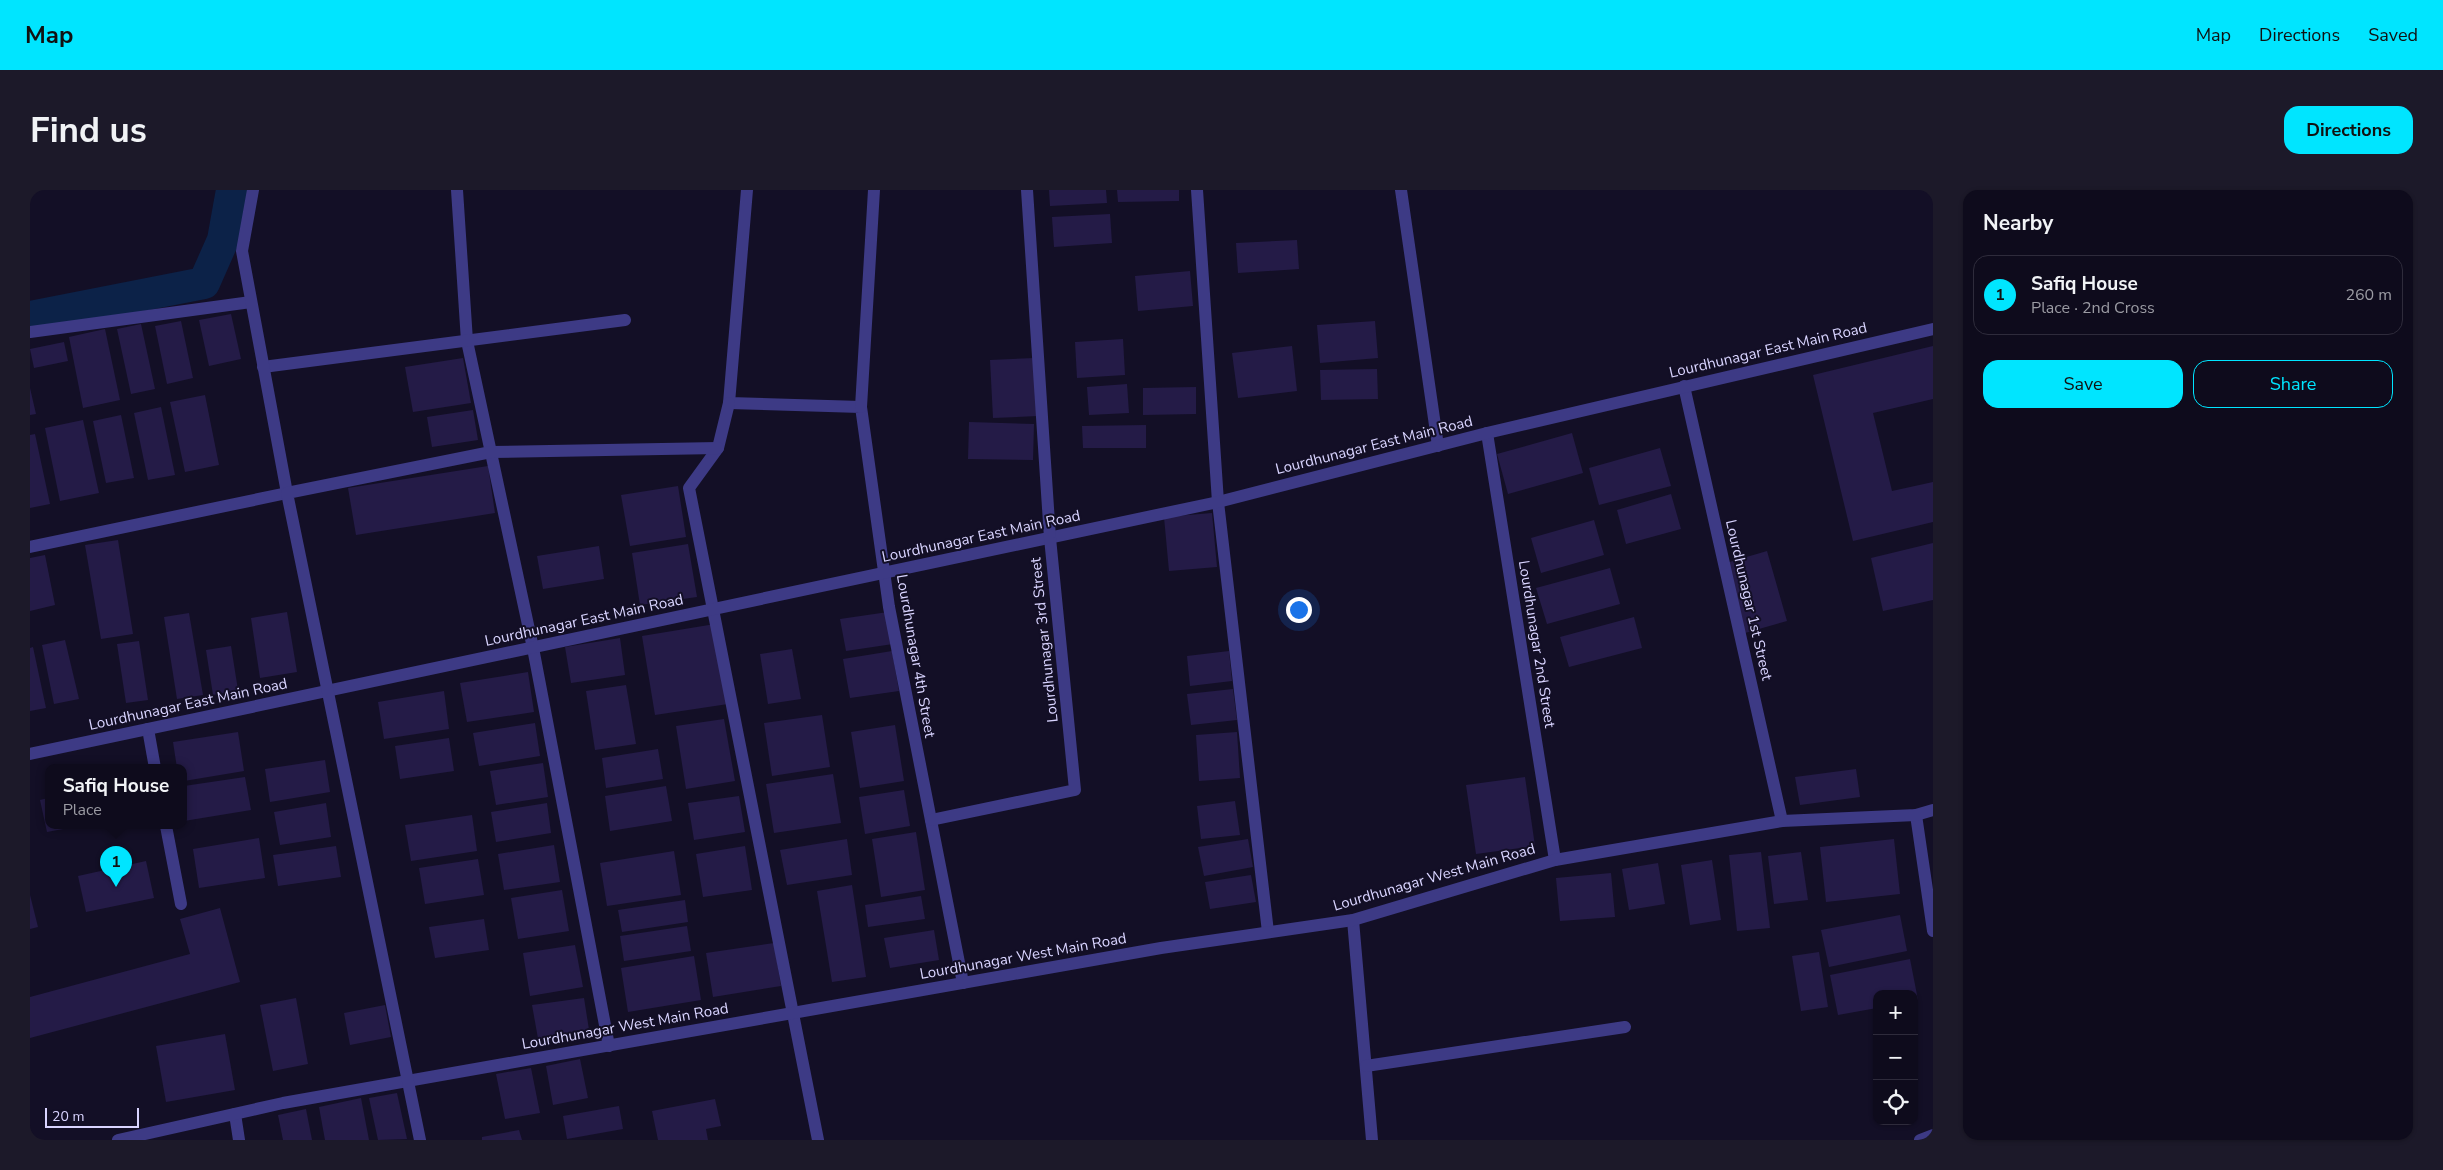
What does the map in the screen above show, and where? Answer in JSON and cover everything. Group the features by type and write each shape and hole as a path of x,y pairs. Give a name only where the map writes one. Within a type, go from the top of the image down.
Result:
{"street":[{"path":"253,190 242,251 287,493 420,1140"},
{"path":"458,190 467,341 533,648 609,1046"},
{"path":"747,190 729,403 718,448 689,488 818,1140"},
{"name":"Lourdhunagar 4th Street","path":"874,190 861,407 889,607 963,983"},
{"name":"Lourdhunagar 3rd Street","path":"931,820 1075,790 1050,538 1027,190"},
{"path":"1198,190 1218,502 1268,932"},
{"path":"1401,190 1438,446"},
{"path":"30,332 251,302"},
{"path":"263,367 625,320"},
{"name":"Lourdhunagar East Main Road","path":"30,754 1218,502 1487,433 1933,329"},
{"name":"Lourdhunagar 1st Street","path":"1684,386 1782,821"},
{"path":"729,403 861,407"},
{"name":"Lourdhunagar 2nd Street","path":"1487,433 1555,860"},
{"path":"30,547 491,452 718,448"},
{"path":"148,729 154,764"},
{"name":"Lourdhunagar West Main Road","path":"118,1140 235,1114 409,1081 1161,948 1353,920 1555,860 1782,821 1916,815 1933,810"},
{"path":"1916,815 1933,932"},
{"path":"167,829 181,904"},
{"path":"1353,920 1372,1140"},
{"path":"1366,1066 1625,1027"},
{"path":"235,1114 239,1140"},
{"path":"1920,1140 1933,1135"}],"building":[{"path":"1049,190 1106,190 1107,203 1050,206"},
{"path":"1117,190 1179,190 1179,201 1118,202"},
{"path":"1110,214 1112,243 1054,247 1052,217"},
{"path":"1297,240 1299,269 1238,273 1236,243"},
{"path":"1190,271 1193,306 1138,311 1135,276"},
{"path":"231,314 241,359 209,366 199,320"},
{"path":"181,321 193,378 167,384 155,326"},
{"path":"1375,321 1378,358 1320,363 1317,325"},
{"path":"141,324 155,389 131,394 117,329"},
{"path":"105,329 120,400 83,408 69,337"},
{"path":"1123,339 1125,375 1077,378 1075,342"},
{"path":"64,342 68,361 34,368 30,349"},
{"path":"1292,346 1297,391 1238,398 1232,353"},
{"path":"1933,346 1933,399 1873,413 1892,491 1933,482 1933,522 1853,541 1813,375"},
{"path":"463,358 471,403 413,412 405,367"},
{"path":"1035,358 1038,416 993,418 990,360"},
{"path":"1377,369 1378,399 1321,400 1320,370"},
{"path":"1127,384 1129,413 1089,415 1087,387"},
{"path":"1196,387 1196,414 1143,415 1143,388"},
{"path":"30,388 36,414 30,415"},
{"path":"205,395 219,465 185,472 170,402"},
{"path":"161,407 175,475 148,480 134,413"},
{"path":"473,410 478,440 432,447 427,417"},
{"path":"121,415 134,478 106,483 93,421"},
{"path":"83,420 99,493 60,501 45,428"},
{"path":"969,422 1034,424 1033,460 968,459"},
{"path":"1146,425 1146,448 1083,448 1082,426"},
{"path":"1572,433 1583,473 1508,494 1497,454"},
{"path":"35,434 50,504 30,508 30,435"},
{"path":"1660,448 1671,486 1599,505 1589,468"},
{"path":"488,466 495,513 356,535 348,488"},
{"path":"678,486 686,537 630,546 621,495"},
{"path":"1671,494 1681,529 1626,544 1617,510"},
{"path":"1212,513 1217,567 1169,571 1164,517"},
{"path":"1594,520 1604,555 1541,573 1531,538"},
{"path":"118,540 133,634 101,639 85,545"},
{"path":"1933,543 1933,600 1883,611 1871,558"},
{"path":"688,544 697,597 640,605 632,553"},
{"path":"599,546 604,579 543,589 537,556"},
{"path":"1767,551 1787,621 1745,633 1726,563"},
{"path":"45,555 55,605 30,611 30,558"},
{"path":"1610,568 1620,604 1547,624 1536,588"},
{"path":"287,612 297,672 260,678 251,618"},
{"path":"888,612 893,644 846,651 840,619"},
{"path":"189,613 203,695 177,699 164,617"},
{"path":"1634,617 1642,648 1569,667 1560,637"},
{"path":"715,624 728,704 655,715 642,636"},
{"path":"620,638 625,675 571,683 565,647"},
{"path":"65,640 79,699 54,704 42,645"},
{"path":"139,641 148,700 126,703 117,644"},
{"path":"231,646 238,690 213,695 206,650"},
{"path":"33,647 46,708 30,711 30,648"},
{"path":"792,649 801,699 768,704 760,654"},
{"path":"892,651 899,691 850,698 843,659"},
{"path":"1229,651 1232,681 1190,686 1187,656"},
{"path":"528,672 534,712 467,722 460,683"},
{"path":"626,685 636,744 595,750 586,691"},
{"path":"1233,689 1237,720 1191,725 1187,694"},
{"path":"444,691 449,729 384,739 378,702"},
{"path":"822,715 830,767 772,776 764,723"},
{"path":"724,719 735,781 686,789 676,726"},
{"path":"535,723 540,756 479,766 473,733"},
{"path":"895,725 904,781 860,788 851,732"},
{"path":"238,732 244,771 187,780 187,764 176,764 173,742"},
{"path":"1237,732 1240,778 1199,781 1196,735"},
{"path":"449,738 454,771 400,779 395,746"},
{"path":"658,749 663,779 606,788 602,758"},
{"path":"325,760 330,792 270,802 265,769"},
{"path":"543,763 548,797 496,805 490,771"},
{"path":"1856,769 1860,797 1800,805 1795,777"},
{"path":"833,774 841,823 774,833 766,784"},
{"path":"245,777 251,810 187,821 187,786"},
{"path":"1525,777 1535,846 1476,854 1466,785"},
{"path":"666,786 672,821 610,831 605,796"},
{"path":"904,790 910,826 865,834 859,797"},
{"path":"739,796 745,832 694,840 688,803"},
{"path":"45,799 45,823 40,800"},
{"path":"1235,801 1240,835 1201,839 1197,806"},
{"path":"326,803 331,837 280,845 274,812"},
{"path":"547,803 551,833 496,842 491,812"},
{"path":"472,815 477,851 411,861 405,825"},
{"path":"46,829 63,829 47,832"},
{"path":"916,832 925,890 881,897 872,839"},
{"path":"259,838 265,878 199,888 193,849"},
{"path":"847,839 852,875 787,885 780,850"},
{"path":"1248,839 1253,867 1204,876 1198,847"},
{"path":"1894,839 1900,894 1826,902 1820,847"},
{"path":"554,845 560,882 504,890 498,854"},
{"path":"336,846 341,877 278,886 273,855"},
{"path":"745,846 752,890 703,897 696,854"},
{"path":"674,851 681,895 607,906 600,863"},
{"path":"1761,852 1770,928 1737,931 1729,855"},
{"path":"1801,852 1808,900 1774,904 1768,856"},
{"path":"478,859 484,895 425,904 419,868"},
{"path":"1712,860 1721,920 1690,925 1681,865"},
{"path":"146,861 154,898 86,912 78,876"},
{"path":"1658,863 1665,904 1629,910 1622,869"},
{"path":"1611,873 1615,917 1560,921 1556,878"},
{"path":"1251,875 1256,902 1210,909 1205,882"},
{"path":"852,885 866,977 832,982 817,891"},
{"path":"562,890 569,931 518,939 511,898"},
{"path":"30,895 38,927 30,929"},
{"path":"921,896 925,919 868,927 865,905"},
{"path":"685,900 688,922 622,932 618,910"},
{"path":"220,908 240,982 30,1038 30,997 190,954 180,919"},
{"path":"1900,915 1907,951 1829,967 1821,930"},
{"path":"484,919 489,950 435,958 429,927"},
{"path":"687,926 691,951 624,961 620,936"},
{"path":"934,930 939,960 890,968 884,938"},
{"path":"774,943 781,986 713,997 706,953"},
{"path":"575,945 583,987 530,996 523,953"},
{"path":"1819,952 1828,1007 1801,1011 1792,956"},
{"path":"694,956 701,1000 628,1012 621,968"},
{"path":"1910,959 1916,990 1873,990 1873,1009 1838,1015 1830,975"},
{"path":"296,998 308,1064 273,1071 260,1005"},
{"path":"584,998 590,1036 539,1044 532,1005"},
{"path":"385,1005 391,1037 350,1045 344,1013"},
{"path":"225,1034 235,1090 166,1102 156,1046"},
{"path":"580,1059 588,1098 553,1105 546,1066"},
{"path":"531,1068 540,1113 505,1119 496,1074"},
{"path":"397,1093 407,1139 378,1140 369,1098"},
{"path":"361,1098 369,1140 325,1140 319,1107"},
{"path":"715,1099 721,1126 706,1129 708,1140 658,1140 652,1111"},
{"path":"619,1106 623,1129 567,1139 563,1116"},
{"path":"306,1109 312,1140 283,1140 278,1115"},
{"path":"519,1130 522,1140 482,1140 482,1137"}],"waterway":[{"path":"30,317 204,283 223,240 232,190"}],"place":[{"name":"Safiq House","path":"116,887"}]}
